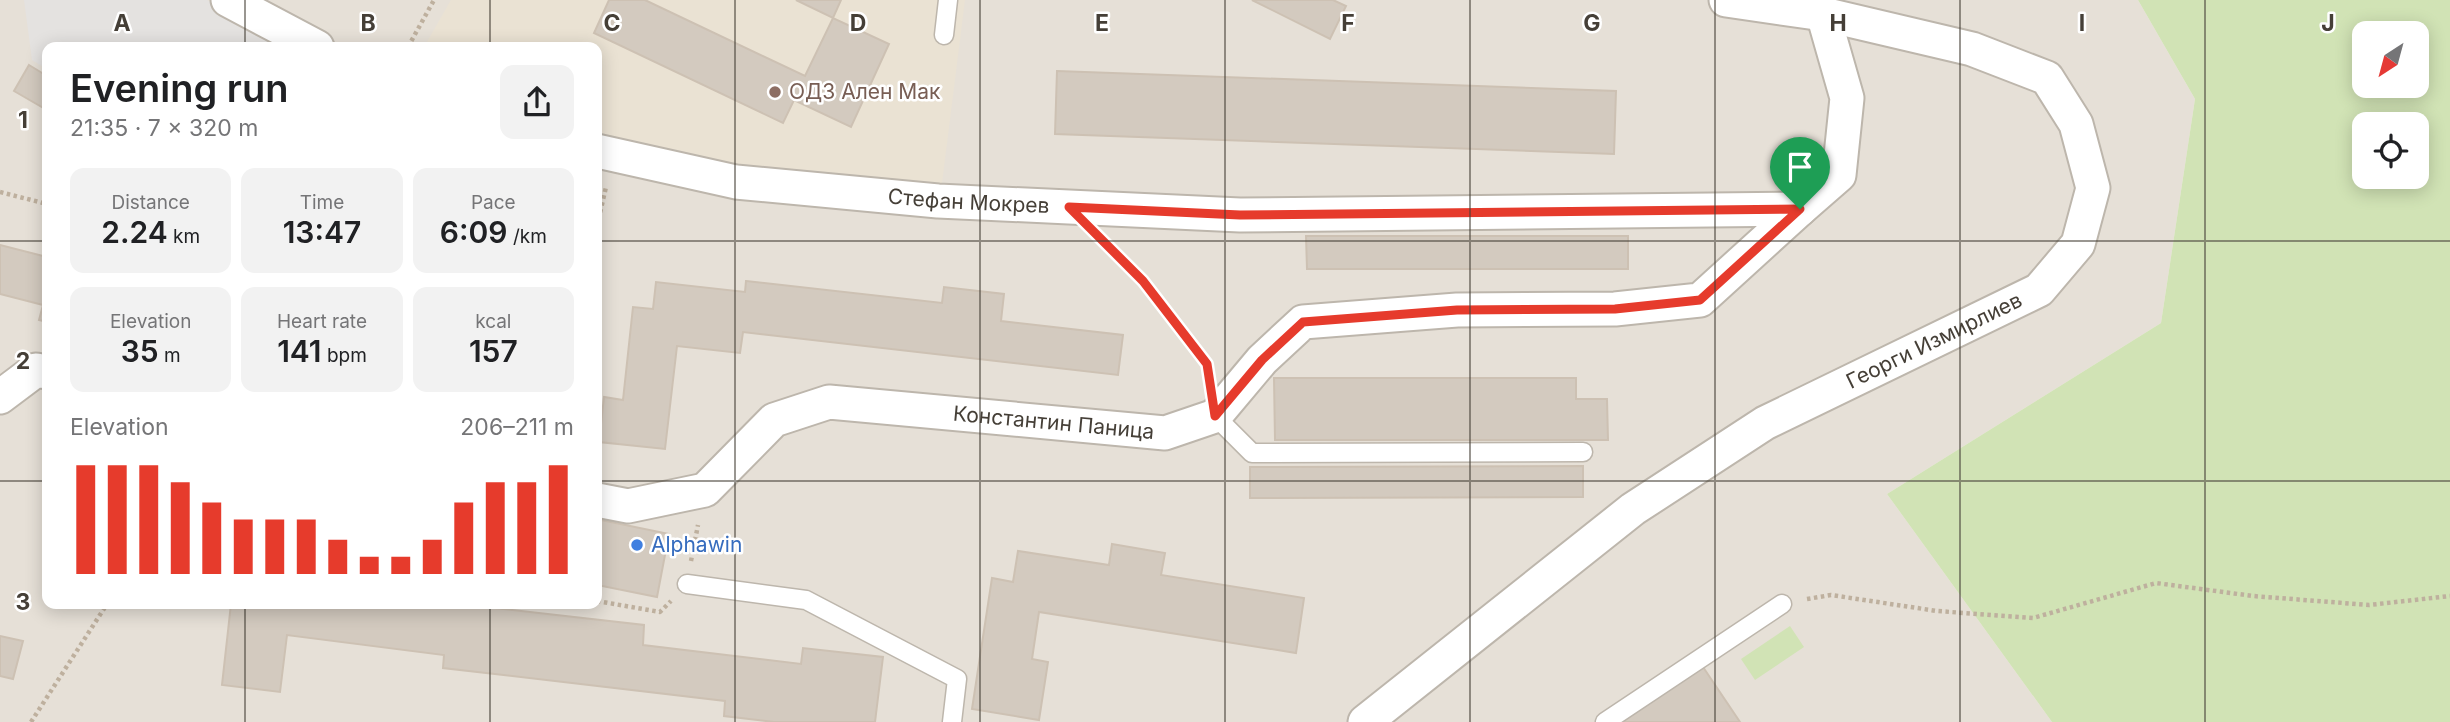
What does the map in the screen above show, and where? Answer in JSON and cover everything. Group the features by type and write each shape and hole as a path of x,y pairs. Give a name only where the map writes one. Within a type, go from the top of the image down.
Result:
{"street":[{"path":"228,0 308,42"},
{"name":"Георги Измирлиев","path":"1365,722 1633,509 1765,423 2039,290 2078,244 2093,188 2076,124 2047,78 1972,49 1823,14 1726,0"},
{"path":"1215,416 1262,360 1303,322 1457,310 1615,309 1700,300 1839,175 1847,98 1823,14"},
{"name":"Стефан Мокрев","path":"602,152 736,182 938,201 1240,215 1800,209"},
{"path":"0,397 36,370 42,371"},
{"name":"Константин Паница","path":"602,500 628,506 705,490 774,420 829,402 1166,433 1215,416"}],"lane":[{"path":"944,35 948,0"},
{"path":"1215,416 1252,453 1583,452"},
{"path":"687,584 806,600 902,648 957,679 952,722"},
{"path":"1605,722 1782,604"}],"path":[{"path":"411,42 434,0"},
{"path":"0,192 42,203"},
{"path":"1069,207 1143,281 1207,364 1215,416"},
{"path":"1782,604 1831,595 1937,611 2033,618 2156,583 2253,596 2369,605 2450,596"},
{"path":"31,722 104,609"}],"shaded area":[{"path":"0,0 2138,0 2195,99 2161,323 1887,494 2052,722 0,722"},
{"path":"24,0 207,0 280,42 42,42 42,66 32,60"},
{"name":"ОДЗ Ален Мак","path":"451,0 965,0 941,191 736,170 602,138 602,42 427,42"}],"green space":[{"path":"2138,0 2450,0 2450,722 2052,722 1887,494 2161,323 2195,99"},
{"path":"1790,626 1804,647 1755,680 1741,659"}],"building":[{"path":"609,0 645,0 805,76 833,18 889,44 851,127 794,100 783,123 594,33"},
{"path":"796,0 841,0 833,18"},
{"path":"1252,0 1333,0 1346,6 1330,39"},
{"path":"29,65 42,73 42,107 14,91"},
{"path":"1057,71 1616,91 1614,154 1055,134"},
{"path":"1306,236 1628,236 1628,269 1307,269"},
{"path":"0,245 42,256 42,305 0,294"},
{"path":"746,281 942,303 944,287 1004,294 1001,321 1123,335 1118,375 743,332 740,353 677,346 665,449 602,442 604,397 623,400 633,307 653,309 656,282 745,292"},
{"path":"1274,378 1576,378 1576,399 1607,399 1608,440 1275,440"},
{"path":"1583,466 1583,497 1250,498 1250,467"},
{"path":"602,520 669,534 657,597 602,586"},
{"path":"1112,544 1165,553 1161,575 1304,598 1296,653 1039,612 1032,659 1048,662 1039,720 972,709 992,578 1013,582 1018,551 1109,565"},
{"path":"230,609 503,609 644,625 643,645 801,664 803,648 883,657 875,722 774,722 724,716 725,701 443,668 444,655 287,635 280,692 222,685"},
{"path":"0,636 23,641 13,679 0,676"},
{"path":"1703,667 1740,722 1622,722"}],"place":[{"name":"ОДЗ Ален Мак","path":"775,92"},
{"name":"Alphawin","path":"637,545"}],"route":[{"path":"1069,207 1240,215 1800,209 1700,300 1615,309 1457,310 1303,322 1262,360 1215,416 1207,364 1143,281 1069,207"}]}
